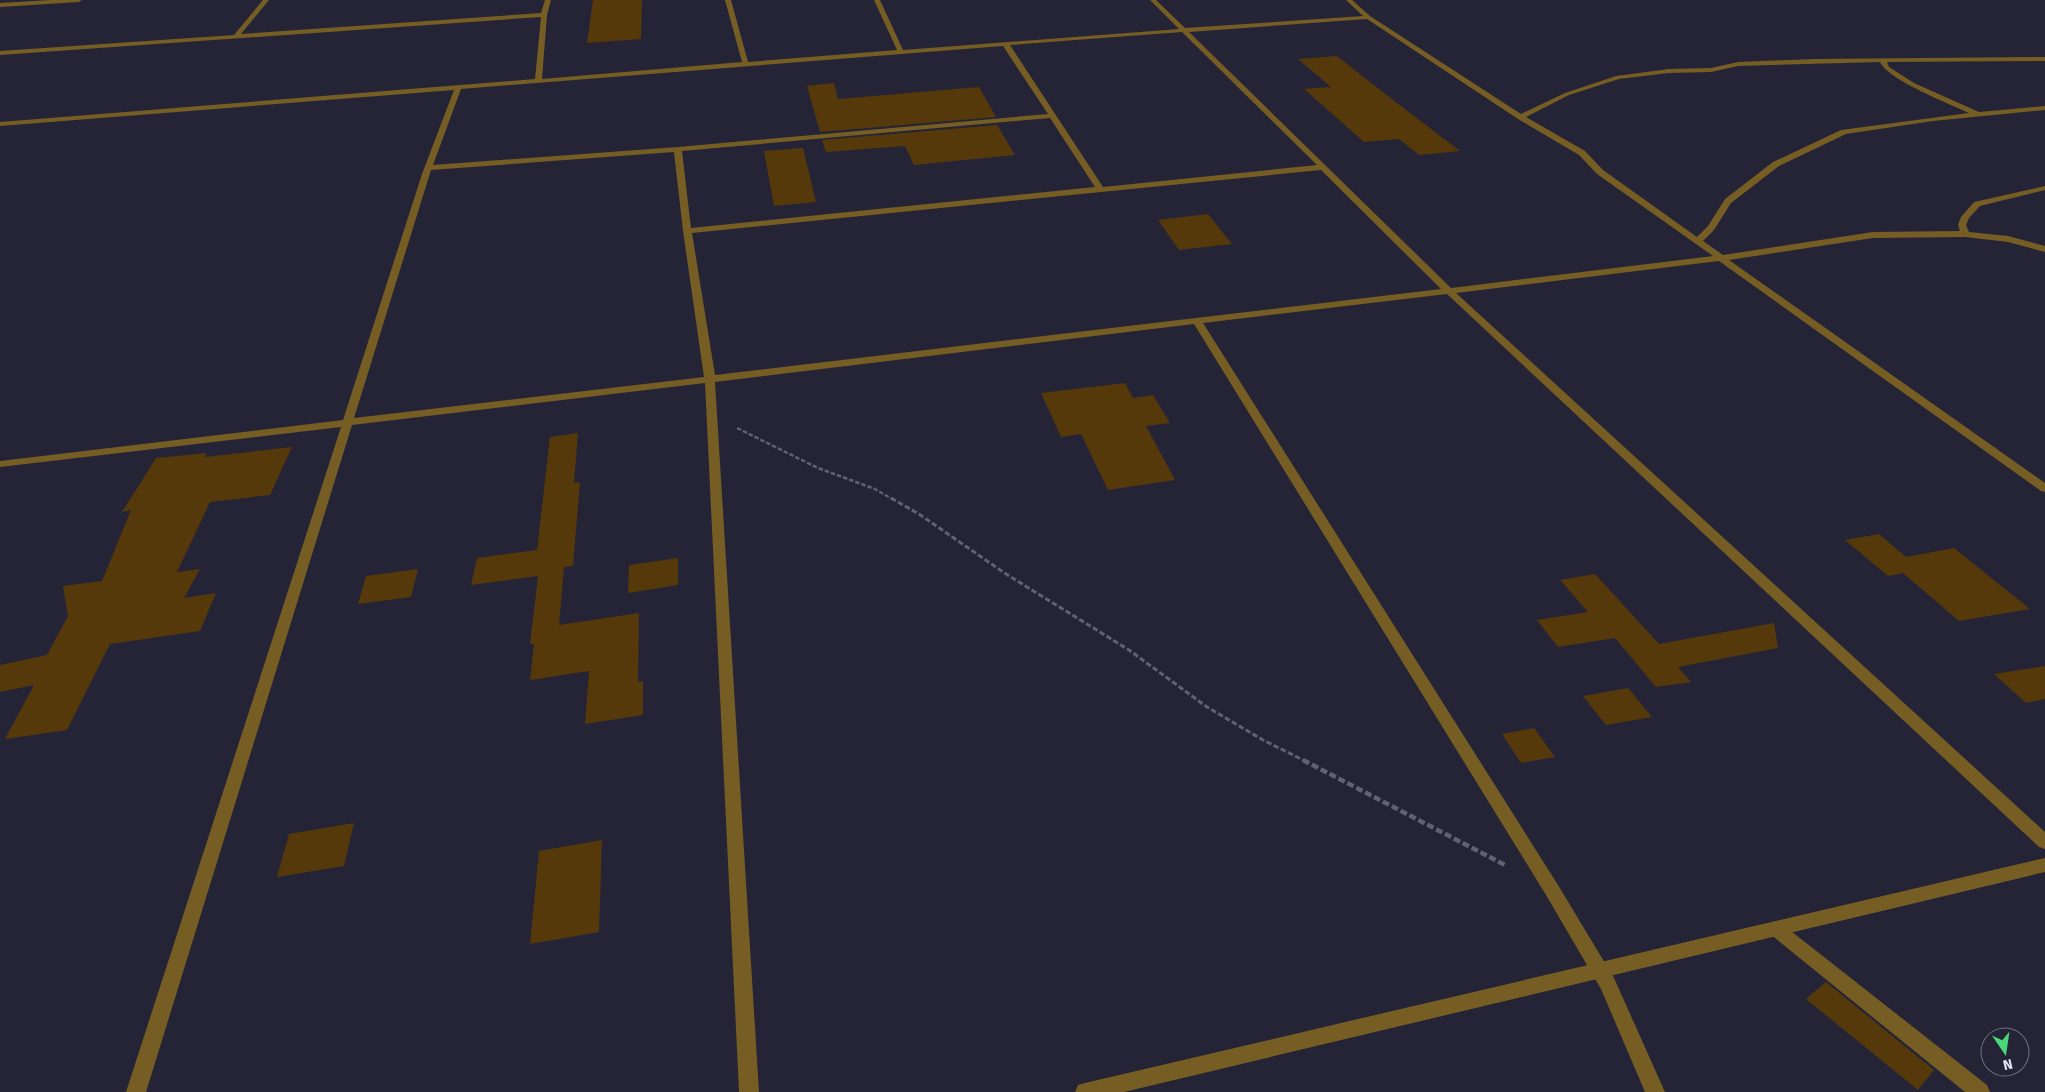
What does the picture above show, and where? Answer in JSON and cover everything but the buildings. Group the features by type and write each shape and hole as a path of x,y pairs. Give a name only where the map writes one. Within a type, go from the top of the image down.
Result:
{"street":[{"path":"0,5 79,0"},
{"path":"236,36 266,0"},
{"path":"538,80 544,15 548,0"},
{"path":"728,0 745,63"},
{"path":"877,0 901,52"},
{"path":"1153,0 1449,291 2045,842"},
{"path":"1350,0 1368,17 1520,117 1582,153 1600,172 2045,488"},
{"path":"0,54 544,15"},
{"path":"0,124 458,89 538,80 745,63 1183,29 1368,17"},
{"path":"1005,44 1100,189"},
{"path":"1520,117 1567,94 1618,77 1669,71 1712,70 1738,64 2045,59"},
{"path":"1883,61 1886,68 1912,84 1981,115"},
{"path":"136,1092 429,168 458,89"},
{"path":"1698,241 1711,228 1728,200 1776,164 1817,143 1844,132 1933,119 2045,108"},
{"path":"429,168 678,149 1053,116"},
{"path":"678,149 687,231 710,379 749,1092"},
{"path":"687,231 1323,167"},
{"path":"1965,234 1962,225 1965,218 1977,204 2045,188"},
{"path":"0,464 1722,258 1874,235 1965,234 2008,240 2045,248"},
{"path":"1197,321 1552,890 1608,984 1655,1092"},
{"path":"1085,1092 2045,865"},
{"path":"1776,929 1980,1092"}],"path":[{"path":"711,399 737,428 818,468 875,489 919,514 1006,574 1129,650 1207,707 1263,740 1510,867"}]}
